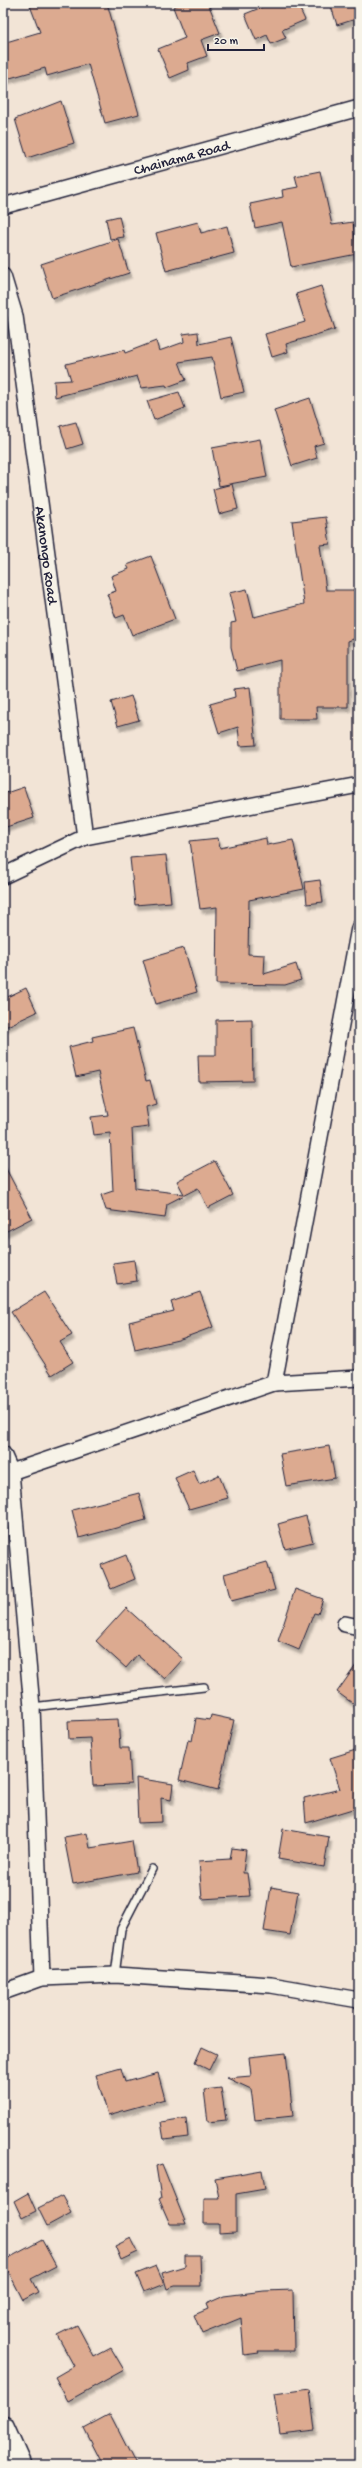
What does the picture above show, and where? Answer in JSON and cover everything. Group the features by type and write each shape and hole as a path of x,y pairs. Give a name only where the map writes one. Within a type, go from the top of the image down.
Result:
{"main road":[{"path":"3,2427 20,2465"}],"street":[{"name":"Chainama Road","path":"3,206 359,108"},
{"name":"Akanongo Road","path":"3,276 15,316 85,836"},
{"path":"3,876 85,836 359,785"},
{"path":"274,1383 359,928"},
{"path":"11,1472 274,1383 359,1378"},
{"path":"3,1454 11,1472 32,1707 42,1978"},
{"path":"3,1992 42,1978 114,1974 271,1986 359,2000"}],"lane":[{"path":"32,1707 204,1688"},
{"path":"114,1974 121,1930 152,1869"}],"building":[{"path":"29,3 107,3 139,114 105,123 88,64 47,76 45,68 3,80 3,43 40,32"},
{"path":"182,3 208,3 220,33 201,40 207,56 188,63 189,70 170,78 158,49 185,38 173,7"},
{"path":"272,3 297,3 305,20 282,30 286,38 271,44 267,35 256,40 245,14"},
{"path":"330,3 359,3 359,18 337,25"},
{"path":"61,101 74,143 27,158 15,119"},
{"path":"320,171 332,225 353,222 357,254 291,267 282,222 255,228 250,204 283,197 282,190 298,187 295,176"},
{"path":"119,216 124,237 110,239 106,219"},
{"path":"198,222 201,233 227,226 234,253 166,271 156,233"},
{"path":"118,239 129,273 52,298 41,264"},
{"path":"321,286 335,329 286,344 288,352 272,357 265,334 305,322 296,294"},
{"path":"198,332 199,344 231,337 244,392 221,397 212,357 179,362 186,380 167,387 166,385 141,388 137,376 55,397 54,381 71,380 66,364 124,350 125,353 156,341 159,351 184,342 183,334"},
{"path":"179,392 185,408 154,420 147,401"},
{"path":"310,398 324,443 314,446 317,458 292,466 274,410"},
{"path":"76,422 83,444 67,449 60,426"},
{"path":"260,439 267,477 219,486 212,448"},
{"path":"232,484 238,509 219,514 213,489"},
{"path":"326,517 330,544 320,545 326,590 359,590 359,637 348,641 348,707 316,707 317,719 280,719 280,660 237,671 231,647 231,623 236,622 229,593 247,589 254,617 304,604 292,521"},
{"path":"151,556 175,619 132,635 124,615 116,618 107,594 116,591 111,576 129,569 127,565"},
{"path":"250,687 256,745 240,746 238,727 219,733 210,704 235,697 234,689"},
{"path":"131,696 139,720 118,726 111,702"},
{"path":"24,787 34,818 3,828 3,794"},
{"path":"218,838 220,848 266,838 267,845 293,840 304,889 249,900 248,954 265,955 264,974 296,964 301,980 285,985 216,984 217,907 200,909 190,841"},
{"path":"166,855 171,902 135,905 130,858"},
{"path":"320,880 323,902 307,904 305,882"},
{"path":"184,948 197,992 156,1004 143,960"},
{"path":"26,988 37,1012 3,1028 3,999"},
{"path":"252,1019 253,1081 199,1082 198,1055 216,1055 216,1020"},
{"path":"133,1028 146,1081 150,1080 156,1104 146,1107 149,1127 132,1129 135,1188 184,1194 177,1181 215,1161 233,1195 208,1208 198,1188 167,1204 165,1218 106,1210 101,1195 113,1191 110,1133 94,1135 91,1117 108,1115 98,1072 76,1077 69,1047 93,1041 92,1037"},
{"path":"3,1163 32,1218 3,1233"},
{"path":"134,1260 137,1281 117,1284 113,1263"},
{"path":"44,1292 72,1335 60,1342 73,1362 52,1375 11,1312"},
{"path":"200,1292 213,1327 178,1340 135,1350 129,1322 174,1311 171,1302"},
{"path":"329,1446 335,1478 286,1486 280,1454"},
{"path":"193,1470 199,1484 219,1475 228,1498 189,1509 175,1478"},
{"path":"139,1493 146,1520 79,1538 72,1510"},
{"path":"306,1516 313,1542 285,1549 278,1524"},
{"path":"126,1555 135,1579 111,1589 101,1565"},
{"path":"267,1562 275,1590 231,1601 224,1574"},
{"path":"295,1589 323,1599 318,1614 314,1613 299,1650 278,1641"},
{"path":"126,1608 183,1659 165,1679 137,1655 126,1668 96,1641"},
{"path":"359,1661 359,1708 337,1692"},
{"path":"211,1715 234,1720 218,1790 179,1780 188,1740 192,1741 196,1718 210,1720"},
{"path":"118,1719 120,1748 129,1748 131,1784 93,1786 90,1738 69,1739 68,1721"},
{"path":"359,1749 359,1807 306,1823 304,1798 340,1789 330,1758"},
{"path":"136,1778 173,1784 171,1800 161,1798 162,1822 138,1823"},
{"path":"283,1829 329,1837 324,1867 278,1859"},
{"path":"87,1833 90,1848 132,1841 137,1872 73,1884 64,1837"},
{"path":"232,1848 246,1850 243,1873 247,1873 250,1896 202,1899 199,1861 230,1859"},
{"path":"271,1887 298,1892 290,1935 264,1931"},
{"path":"202,2047 217,2054 209,2070 195,2063"},
{"path":"286,2053 293,2116 255,2120 251,2089 227,2078 251,2076 249,2057"},
{"path":"121,2068 125,2082 158,2073 165,2099 108,2115 96,2075"},
{"path":"221,2088 226,2120 208,2122 204,2090"},
{"path":"186,2118 188,2137 164,2140 161,2122"},
{"path":"162,2164 186,2224 170,2224 159,2199 161,2198 156,2166"},
{"path":"262,2170 265,2189 236,2194 236,2232 219,2233 219,2224 204,2224 204,2198 219,2198 215,2178"},
{"path":"28,2193 36,2211 22,2218 14,2201"},
{"path":"62,2196 71,2213 47,2226 38,2208"},
{"path":"131,2238 138,2252 121,2260 115,2246"},
{"path":"42,2240 56,2266 31,2279 38,2292 23,2300 3,2261"},
{"path":"185,2255 200,2255 201,2286 175,2286 167,2289 162,2273 185,2266"},
{"path":"156,2266 164,2284 144,2292 136,2274"},
{"path":"293,2290 294,2351 258,2351 259,2353 244,2355 241,2318 202,2334 194,2315 208,2309 206,2304 224,2296 264,2291"},
{"path":"77,2325 94,2357 111,2348 124,2370 68,2401 55,2377 74,2366 57,2335"},
{"path":"310,2389 315,2430 280,2434 274,2394"},
{"path":"110,2414 136,2465 103,2465 84,2428"}]}
